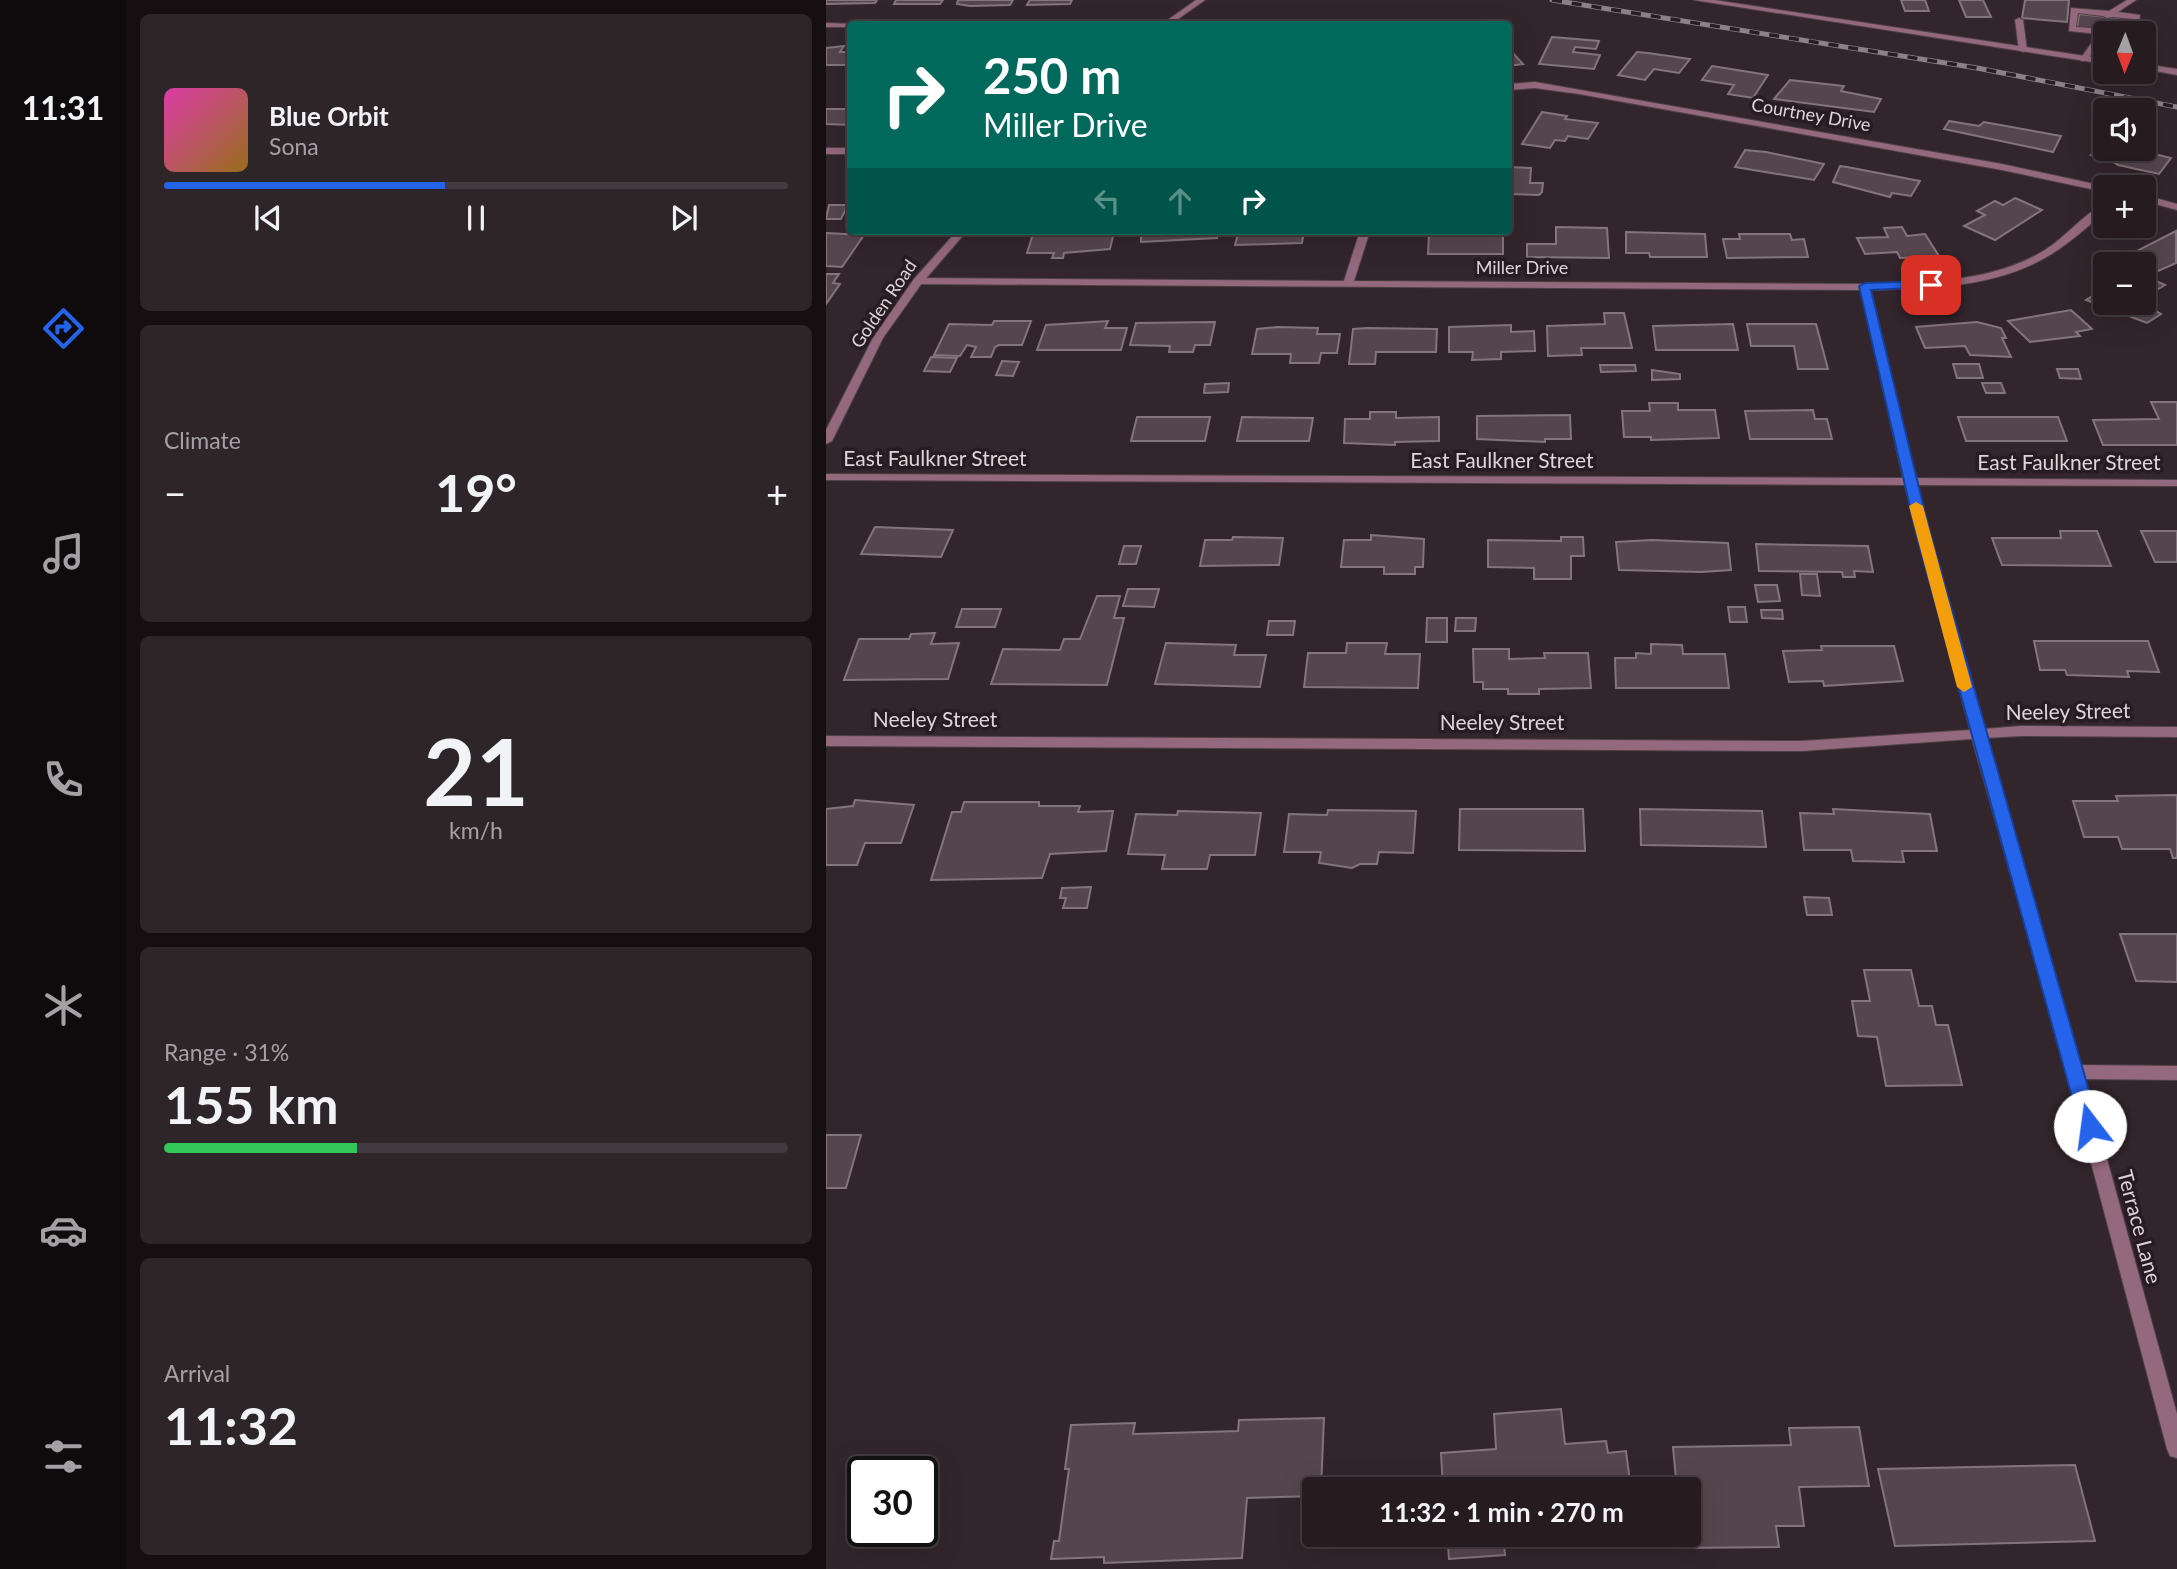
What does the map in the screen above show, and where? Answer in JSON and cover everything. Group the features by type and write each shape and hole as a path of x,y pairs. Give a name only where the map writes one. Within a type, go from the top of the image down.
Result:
{"street":[{"path":"1170,21 1201,0"},
{"path":"1698,0 2093,60"},
{"path":"2108,0 2121,6"},
{"path":"2107,16 2132,0"},
{"path":"2093,31 2071,29 2074,10 2107,16 2137,17 2136,21"},
{"path":"2019,20 2023,50"},
{"path":"826,24 847,24"},
{"path":"2084,59 2093,47"},
{"path":"2156,69 2177,72"},
{"name":"Courtney Drive","path":"1512,87 1535,85 1578,91 2002,167 2093,187"},
{"path":"826,151 847,151"},
{"path":"2156,201 2177,206"},
{"name":"Miller Drive","path":"918,281 1348,285 1951,284 1992,277 2041,257 2093,216"},
{"name":"Golden Road","path":"826,441 878,338 918,281 958,235"},
{"path":"1348,285 1363,235"},
{"name":"Terrace Lane","path":"1865,286 1910,482 1978,736 2075,1072 2177,1448"},
{"name":"East Faulkner Street","path":"826,477 2177,483"},
{"name":"Neeley Street","path":"826,741 1802,746 2021,732 2177,732"},
{"path":"2075,1072 2177,1073"}],"building":[{"path":"826,0 877,0 875,3 826,4"},
{"path":"896,0 943,0 940,4 894,4"},
{"path":"958,0 1013,0 1010,5 970,6 957,4"},
{"path":"1030,0 1072,0 1070,4 1027,5"},
{"path":"1901,0 1925,0 1929,11 1905,11"},
{"path":"1959,0 1983,0 1991,17 1966,17"},
{"path":"2025,0 2069,0 2067,22 2022,18"},
{"path":"2079,14 2129,19 2093,21 2093,30 2077,28"},
{"path":"1552,37 1599,41 1596,49 1575,47 1573,52 1600,55 1594,69 1539,64"},
{"path":"844,46 840,52 847,52 847,65 826,65 826,48"},
{"path":"1512,52 1523,64 1512,65"},
{"path":"1637,52 1690,59 1679,73 1654,69 1645,80 1618,75"},
{"path":"1712,66 1768,75 1753,98 1728,94 1734,85 1702,80"},
{"path":"1790,80 1844,86 1841,91 1881,99 1874,112 1774,99"},
{"path":"826,109 847,109 847,125 826,124"},
{"path":"1542,112 1567,116 1565,119 1598,123 1588,139 1568,136 1565,141 1555,140 1550,148 1522,144"},
{"path":"1949,121 1979,126 1984,122 2061,136 2053,152 1944,129"},
{"path":"1745,150 1824,164 1814,180 1735,167"},
{"path":"2156,154 2171,158 2159,174 2118,165 2112,161 2156,161"},
{"path":"1840,166 1920,181 1911,196 1892,193 1890,197 1833,182"},
{"path":"1512,167 1531,168 1530,183 1543,183 1539,195 1512,194"},
{"path":"2015,198 2042,210 1995,240 1964,226 1985,215 1977,211 1995,201 2003,205"},
{"path":"829,205 847,205 841,219 826,219"},
{"path":"1556,227 1607,228 1609,258 1527,257 1527,244 1556,244"},
{"path":"1902,227 1907,236 1925,234 1939,256 1900,258 1897,252 1865,254 1857,238 1888,237 1884,228"},
{"path":"2176,231 2176,263 2156,272 2156,252 2135,252"},
{"path":"1626,232 1705,234 1707,257 1650,257 1649,253 1626,253"},
{"path":"826,233 864,235 842,267 826,266"},
{"path":"1739,234 1790,234 1792,240 1804,239 1808,257 1727,258 1723,239 1740,239"},
{"path":"1033,235 1113,235 1110,249 1064,253 1063,258 1052,258 1054,253 1027,253"},
{"path":"1141,235 1217,235 1217,238 1141,242"},
{"path":"1238,235 1303,235 1302,243 1235,245"},
{"path":"1429,235 1503,235 1503,254 1428,254"},
{"path":"826,274 839,274 833,283 840,284 826,304"},
{"path":"2156,281 2165,285 2156,290"},
{"path":"2071,310 2092,329 2076,332 2080,336 2030,342 2008,321"},
{"path":"2156,311 2161,314 2147,323 2126,315 2156,315"},
{"path":"1604,313 1624,313 1632,348 1581,348 1582,355 1548,356 1547,326 1605,324"},
{"path":"994,321 1031,321 1022,345 999,345 995,347 991,357 971,357 976,347 967,345 960,356 934,355 949,324 992,325"},
{"path":"1108,321 1105,328 1127,328 1121,350 1037,350 1046,325"},
{"path":"1215,322 1210,345 1195,345 1193,352 1169,352 1170,346 1130,345 1136,323"},
{"path":"1977,322 2001,328 2006,338 2002,338 2011,357 1970,355 1965,346 1925,348 1916,327"},
{"path":"1733,324 1738,350 1656,350 1653,326"},
{"path":"1747,324 1816,324 1828,369 1798,369 1794,346 1751,346"},
{"path":"1511,325 1511,332 1534,331 1535,351 1501,352 1501,359 1472,360 1473,352 1449,352 1449,327"},
{"path":"1318,328 1317,334 1340,334 1337,353 1321,353 1319,363 1290,363 1291,354 1252,354 1257,329"},
{"path":"1353,329 1437,329 1436,352 1376,352 1375,364 1349,364"},
{"path":"931,357 957,358 950,372 924,371"},
{"path":"1002,361 1019,362 1013,376 996,375"},
{"path":"1953,364 1979,364 1983,378 1957,378"},
{"path":"1600,365 1635,365 1636,371 1601,372"},
{"path":"2057,369 2078,369 2081,379 2060,378"},
{"path":"1652,370 1680,374 1680,379 1652,380"},
{"path":"1229,383 1228,392 1204,393 1205,384"},
{"path":"1982,383 2001,383 2005,393 1986,393"},
{"path":"2151,402 2177,402 2177,445 2103,445 2093,420 2159,419"},
{"path":"1649,403 1678,403 1678,410 1715,410 1719,438 1651,440 1651,437 1624,437 1622,411 1650,411"},
{"path":"1813,410 1815,419 1827,419 1832,439 1750,439 1745,411"},
{"path":"1370,412 1396,412 1396,418 1439,417 1439,441 1395,442 1395,445 1344,443 1345,419 1370,419"},
{"path":"1570,415 1571,439 1545,439 1545,442 1477,439 1477,416"},
{"path":"1137,417 1210,417 1205,441 1131,441"},
{"path":"1242,417 1313,418 1309,441 1237,441"},
{"path":"1958,417 2058,417 2067,441 1966,441"},
{"path":"875,527 953,530 941,557 861,554"},
{"path":"2060,531 2097,531 2111,566 2002,565 1992,538 2061,538"},
{"path":"2141,531 2177,531 2177,562 2155,562"},
{"path":"1371,535 1424,539 1423,567 1415,567 1415,574 1384,574 1384,567 1341,567 1344,540 1371,540"},
{"path":"1233,537 1283,538 1279,565 1200,566 1205,540 1232,540"},
{"path":"1561,537 1583,537 1584,556 1571,556 1571,579 1534,579 1534,568 1488,567 1488,540 1561,541"},
{"path":"1652,540 1728,543 1731,570 1619,570 1616,542"},
{"path":"1756,544 1868,546 1873,572 1854,571 1855,577 1843,577 1842,572 1759,571"},
{"path":"1124,546 1141,546 1136,564 1119,564"},
{"path":"1800,574 1817,574 1820,596 1802,595"},
{"path":"1755,585 1777,585 1780,601 1758,602"},
{"path":"1128,589 1159,589 1154,607 1123,606"},
{"path":"1097,596 1120,596 1114,618 1124,618 1107,685 991,684 1003,649 1060,650 1064,639 1080,639"},
{"path":"1728,607 1745,607 1747,622 1730,622"},
{"path":"962,609 1001,609 995,627 956,627"},
{"path":"1761,610 1782,610 1783,619 1762,618"},
{"path":"1427,618 1447,618 1447,642 1426,642"},
{"path":"1456,618 1476,618 1475,631 1455,631"},
{"path":"1269,621 1295,621 1293,635 1267,635"},
{"path":"935,633 931,644 959,643 948,679 844,680 859,639 909,639 911,634"},
{"path":"2034,641 2148,641 2159,672 2127,671 2129,677 2067,675 2065,670 2040,670"},
{"path":"1166,643 1236,645 1234,655 1266,655 1260,687 1155,684"},
{"path":"1347,643 1387,643 1385,654 1420,654 1418,688 1304,687 1308,653 1346,653"},
{"path":"1651,644 1682,645 1683,654 1725,654 1729,688 1616,688 1615,658 1636,658 1636,653 1651,654"},
{"path":"1821,646 1894,646 1903,681 1824,686 1823,681 1789,682 1783,651 1822,650"},
{"path":"1473,649 1509,649 1509,659 1545,658 1544,653 1588,653 1591,688 1539,689 1539,694 1508,694 1508,689 1483,689 1483,682 1474,682"},
{"path":"2177,795 2177,858 2173,858 2170,849 2122,849 2118,837 2084,837 2073,801 2118,801 2116,796"},
{"path":"855,800 914,805 901,843 865,843 857,865 826,865 826,809 853,806"},
{"path":"964,802 1039,802 1039,806 1080,806 1078,812 1113,811 1106,851 1050,854 1042,878 931,880 952,812 961,812"},
{"path":"1460,809 1583,809 1585,851 1459,850"},
{"path":"1640,809 1762,811 1766,847 1641,845"},
{"path":"1833,809 1930,814 1937,851 1902,851 1904,862 1853,861 1851,850 1804,850 1800,813 1834,814"},
{"path":"1328,810 1416,811 1413,853 1379,852 1377,864 1360,864 1352,868 1319,863 1321,852 1284,852 1289,814 1327,815"},
{"path":"1178,811 1261,813 1255,855 1210,855 1207,869 1162,869 1165,855 1128,854 1136,814 1177,815"},
{"path":"1091,887 1087,908 1063,908 1066,898 1060,898 1062,888"},
{"path":"1804,897 1829,898 1832,915 1807,915"},
{"path":"2120,934 2177,934 2177,982 2136,981"},
{"path":"1864,970 1911,970 1919,1006 1932,1006 1936,1025 1948,1025 1962,1085 1886,1086 1877,1037 1858,1036 1852,1001 1870,1001"},
{"path":"826,1135 861,1135 846,1188 826,1188"},
{"path":"1561,1409 1565,1444 1606,1441 1608,1453 1626,1451 1629,1477 1442,1477 1441,1453 1496,1449 1494,1414"},
{"path":"1324,1418 1322,1477 1302,1477 1302,1496 1247,1498 1242,1558 1104,1563 1104,1557 1051,1559 1054,1541 1059,1541 1069,1469 1065,1469 1071,1425 1135,1423 1133,1434 1238,1431 1239,1420"},
{"path":"1859,1427 1869,1486 1799,1487 1804,1526 1776,1526 1779,1547 1682,1548 1701,1547 1701,1477 1676,1477 1673,1447 1791,1445 1789,1428"},
{"path":"2075,1465 2095,1541 1895,1546 1878,1469"},
{"path":"1448,1547 1504,1547 1505,1555 1449,1559"}],"railway":[{"path":"1552,0 1977,68 2177,107"}],"slow traffic":[{"path":"1916,506 1964,687"}],"route":[{"path":"1931,285 1865,286 1923,533 2090,1126"}]}
